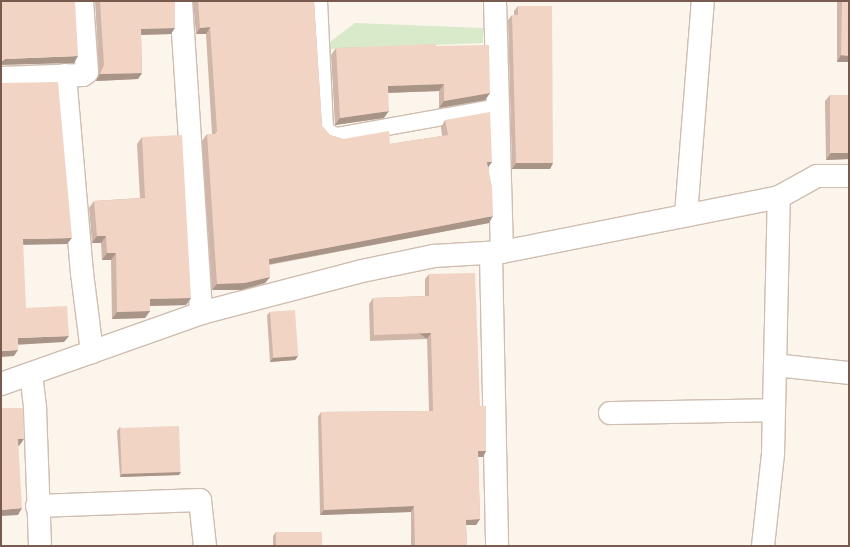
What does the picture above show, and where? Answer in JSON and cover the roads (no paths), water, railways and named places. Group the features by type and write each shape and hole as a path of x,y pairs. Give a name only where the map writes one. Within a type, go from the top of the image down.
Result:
{"street":[{"path":"1,78 83,75 88,68 82,1"},
{"path":"180,1 201,313"},
{"path":"495,1 498,107 497,546"},
{"path":"686,215 703,1"},
{"path":"65,75 82,273 92,352"},
{"path":"1,384 92,352 126,338 201,313 362,271 434,256 497,253 779,198 817,176 849,176"},
{"path":"763,546 773,454 779,198"},
{"path":"775,365 849,373"},
{"path":"31,374 35,409 37,506 40,546"},
{"path":"610,413 774,410"},
{"path":"37,506 200,500 205,546"}],"lane":[{"path":"319,1 325,127 329,133 336,136 498,107"}]}
